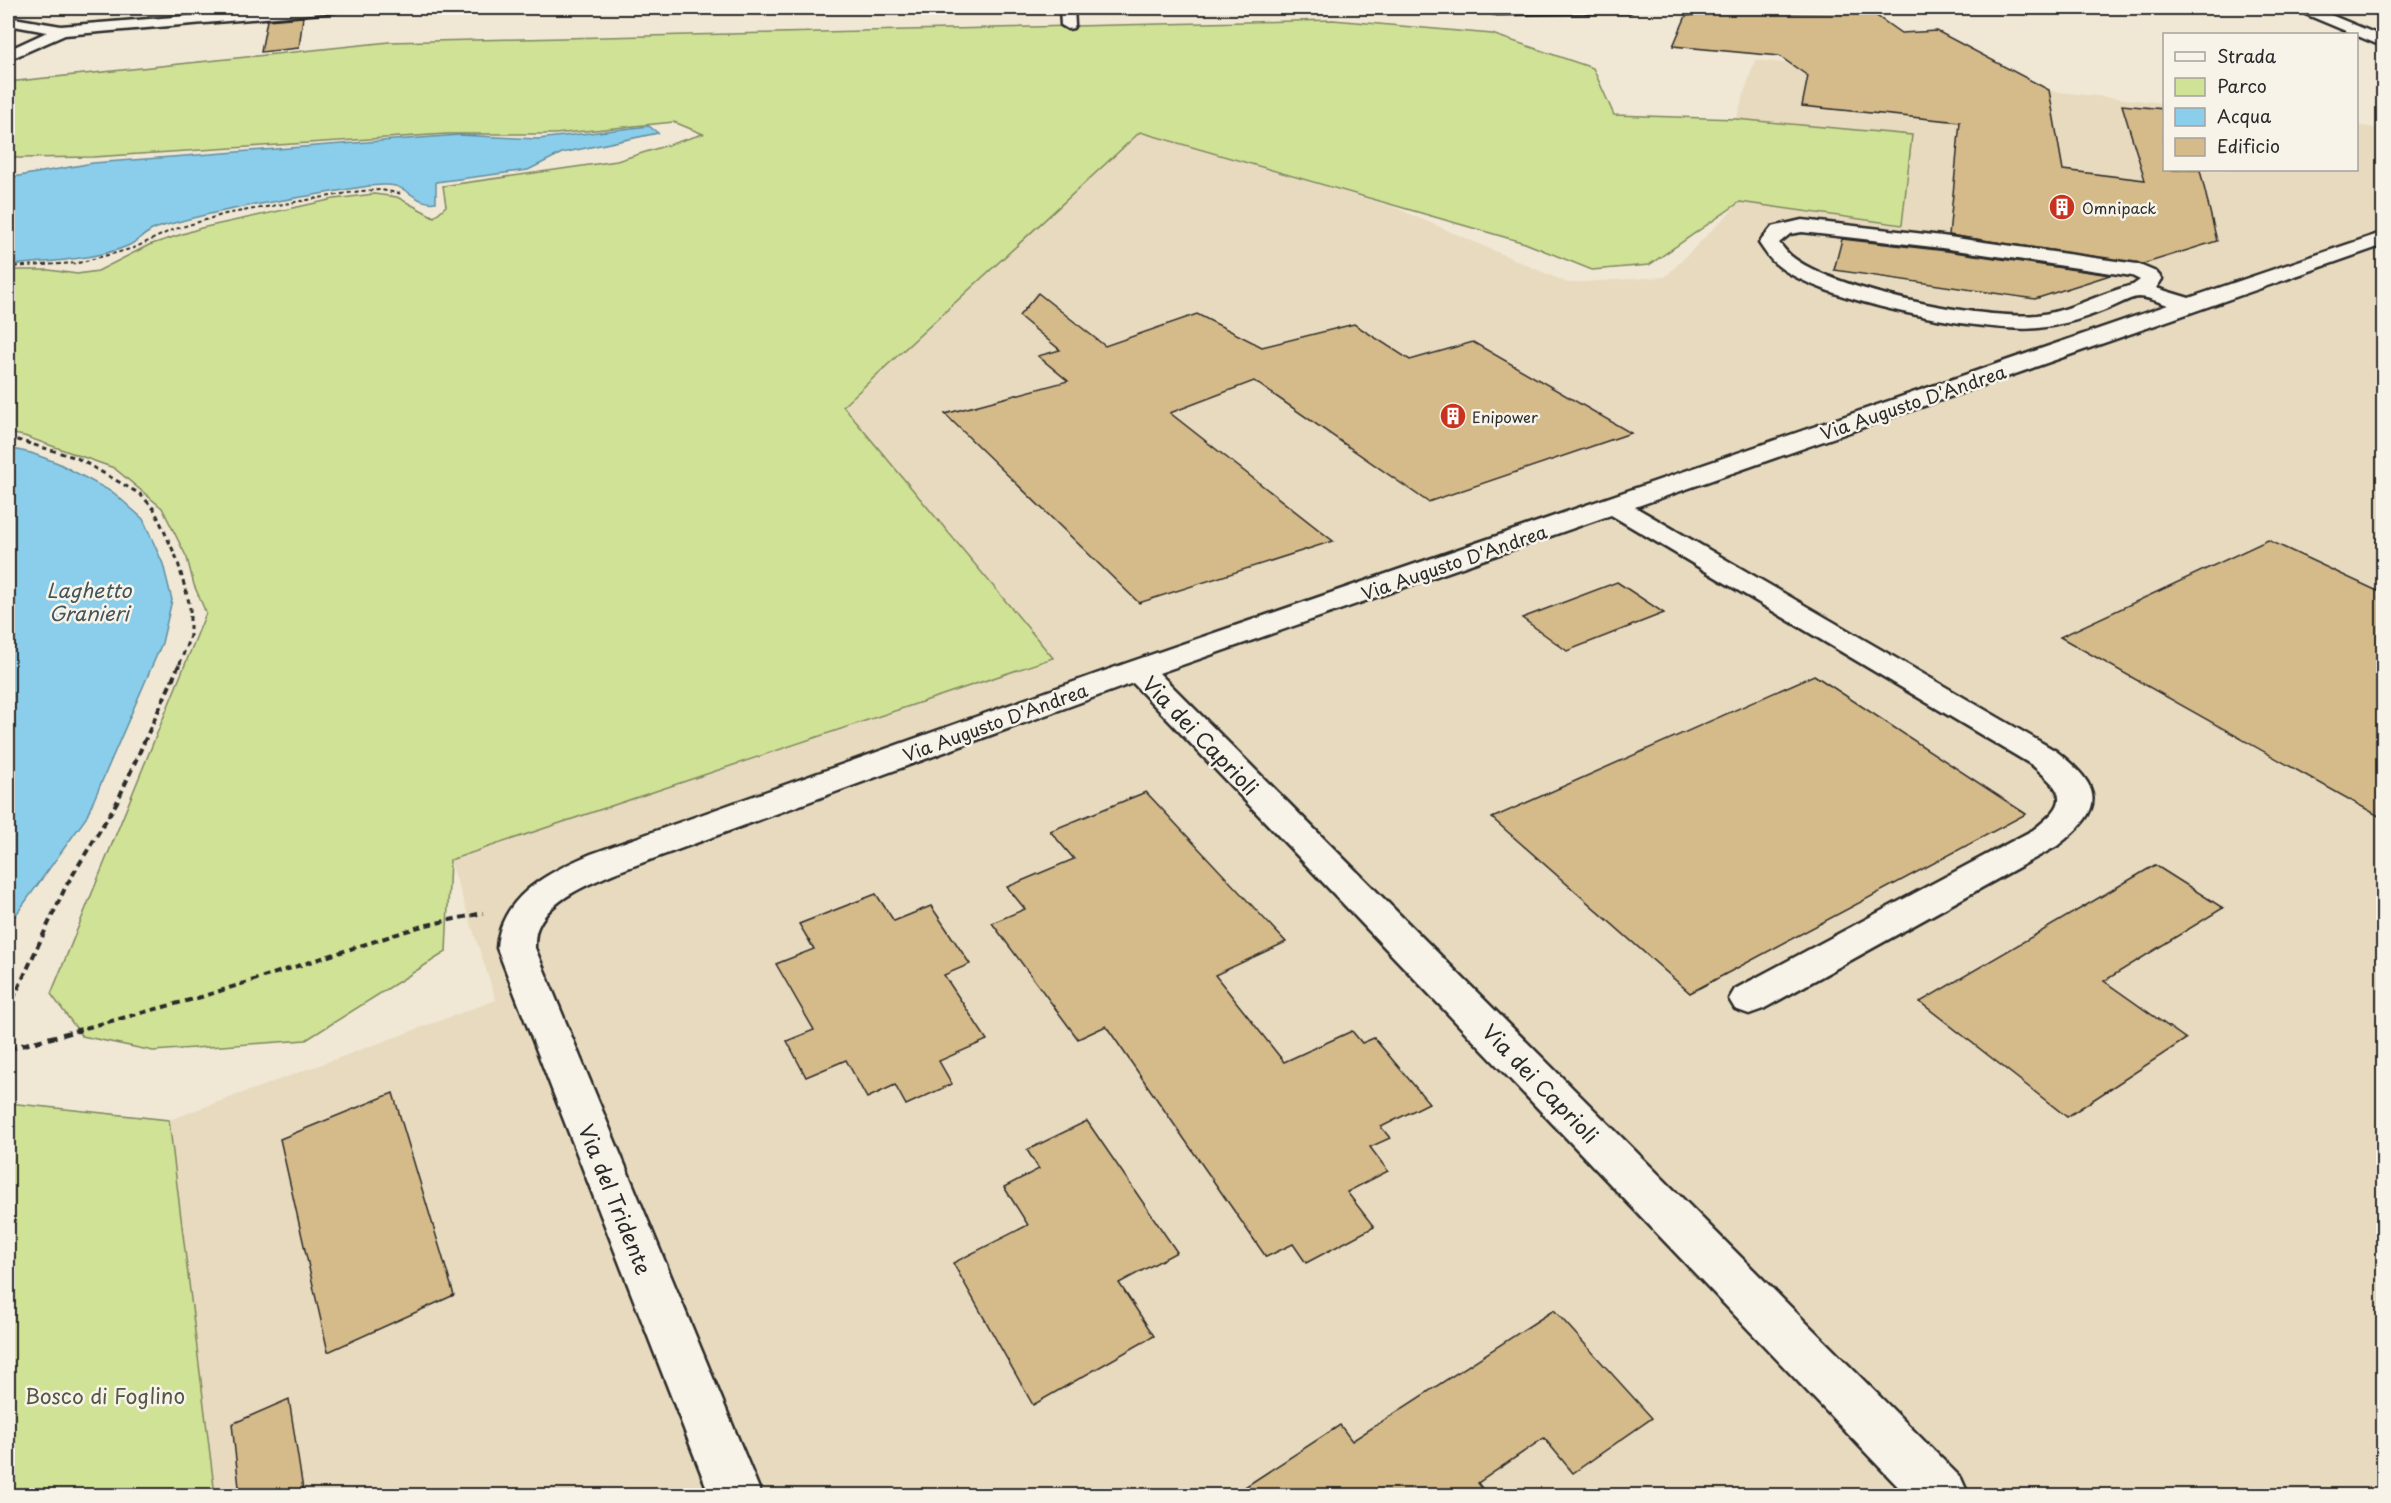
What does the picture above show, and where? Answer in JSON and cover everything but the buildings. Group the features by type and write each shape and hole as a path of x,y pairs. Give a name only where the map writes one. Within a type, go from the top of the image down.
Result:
{"street":[{"path":"8,21 63,31 334,8"},
{"path":"1067,8 1068,25"},
{"path":"1496,9 1629,8"},
{"path":"2303,8 2384,43"},
{"path":"1496,9 1508,26"},
{"path":"8,55 106,12"},
{"path":"2138,291 2146,287 2151,279 2144,273 2128,268 1931,241 1802,226 1780,231 1772,236 1769,243 1791,264 1824,281 1888,301 1974,319 2019,322 2051,319 2138,291 2189,305"},
{"name":"Via Augusto D'Andrea","path":"534,905 575,876 604,863 1138,670 2384,238"},
{"path":"1615,506 2044,758 2064,772 2074,785 2077,798 2074,812 2062,826 2045,838 1749,999"},
{"name":"Via dei Caprioli","path":"1138,670 1943,1496"},
{"name":"Via del Tridente","path":"534,905 517,927 514,936 520,959 736,1496"}],"path":[{"path":"8,267 78,263 134,248 172,230 225,214 360,191 381,190 403,194"},
{"path":"8,437 77,458 140,494 154,509 177,559 190,606 190,636 177,671 117,802 66,886 8,1010"},
{"path":"8,1049 201,997 442,920 534,905"}],"shaded area":[{"path":"1755,60 2163,103 2163,171 2358,171 2358,125 2383,129 2383,1495 215,1495 169,1120 496,1000 450,860 1052,659 843,406 1140,132 1394,207 1568,283 1665,277 1740,202 1902,225 1912,135 1736,119"}],"green space":[{"path":"1333,20 1492,34 1593,68 1614,115 1736,119 1912,135 1902,225 1740,202 1649,265 1592,270 1525,243 1140,132 843,406 1053,658 450,860 446,952 306,1040 153,1051 82,1036 51,994 206,613 194,585 187,558 162,508 114,468 24,436 8,433 8,270 49,270 77,274 98,271 149,245 201,228 334,199 374,194 397,197 434,217 446,206 443,186 617,161 703,134 674,122 555,134 447,134 93,157 19,158 8,157 8,82 389,42"},
{"name":"Bosco di Foglino","path":"8,1103 169,1120 215,1495 8,1495"}],"water":[{"path":"649,126 658,133 562,153 528,170 436,182 436,202 424,201 395,186 366,186 195,217 155,229 129,245 98,255 8,265 8,178 93,163 459,135 538,139"},
{"name":"Laghetto Granieri","path":"8,448 31,453 58,463 114,493 143,519 163,564 172,600 162,643 86,818 8,923"}],"place":[{"name":"Omnipack","path":"2062,207"},
{"name":"Enipower","path":"1453,416"}]}
